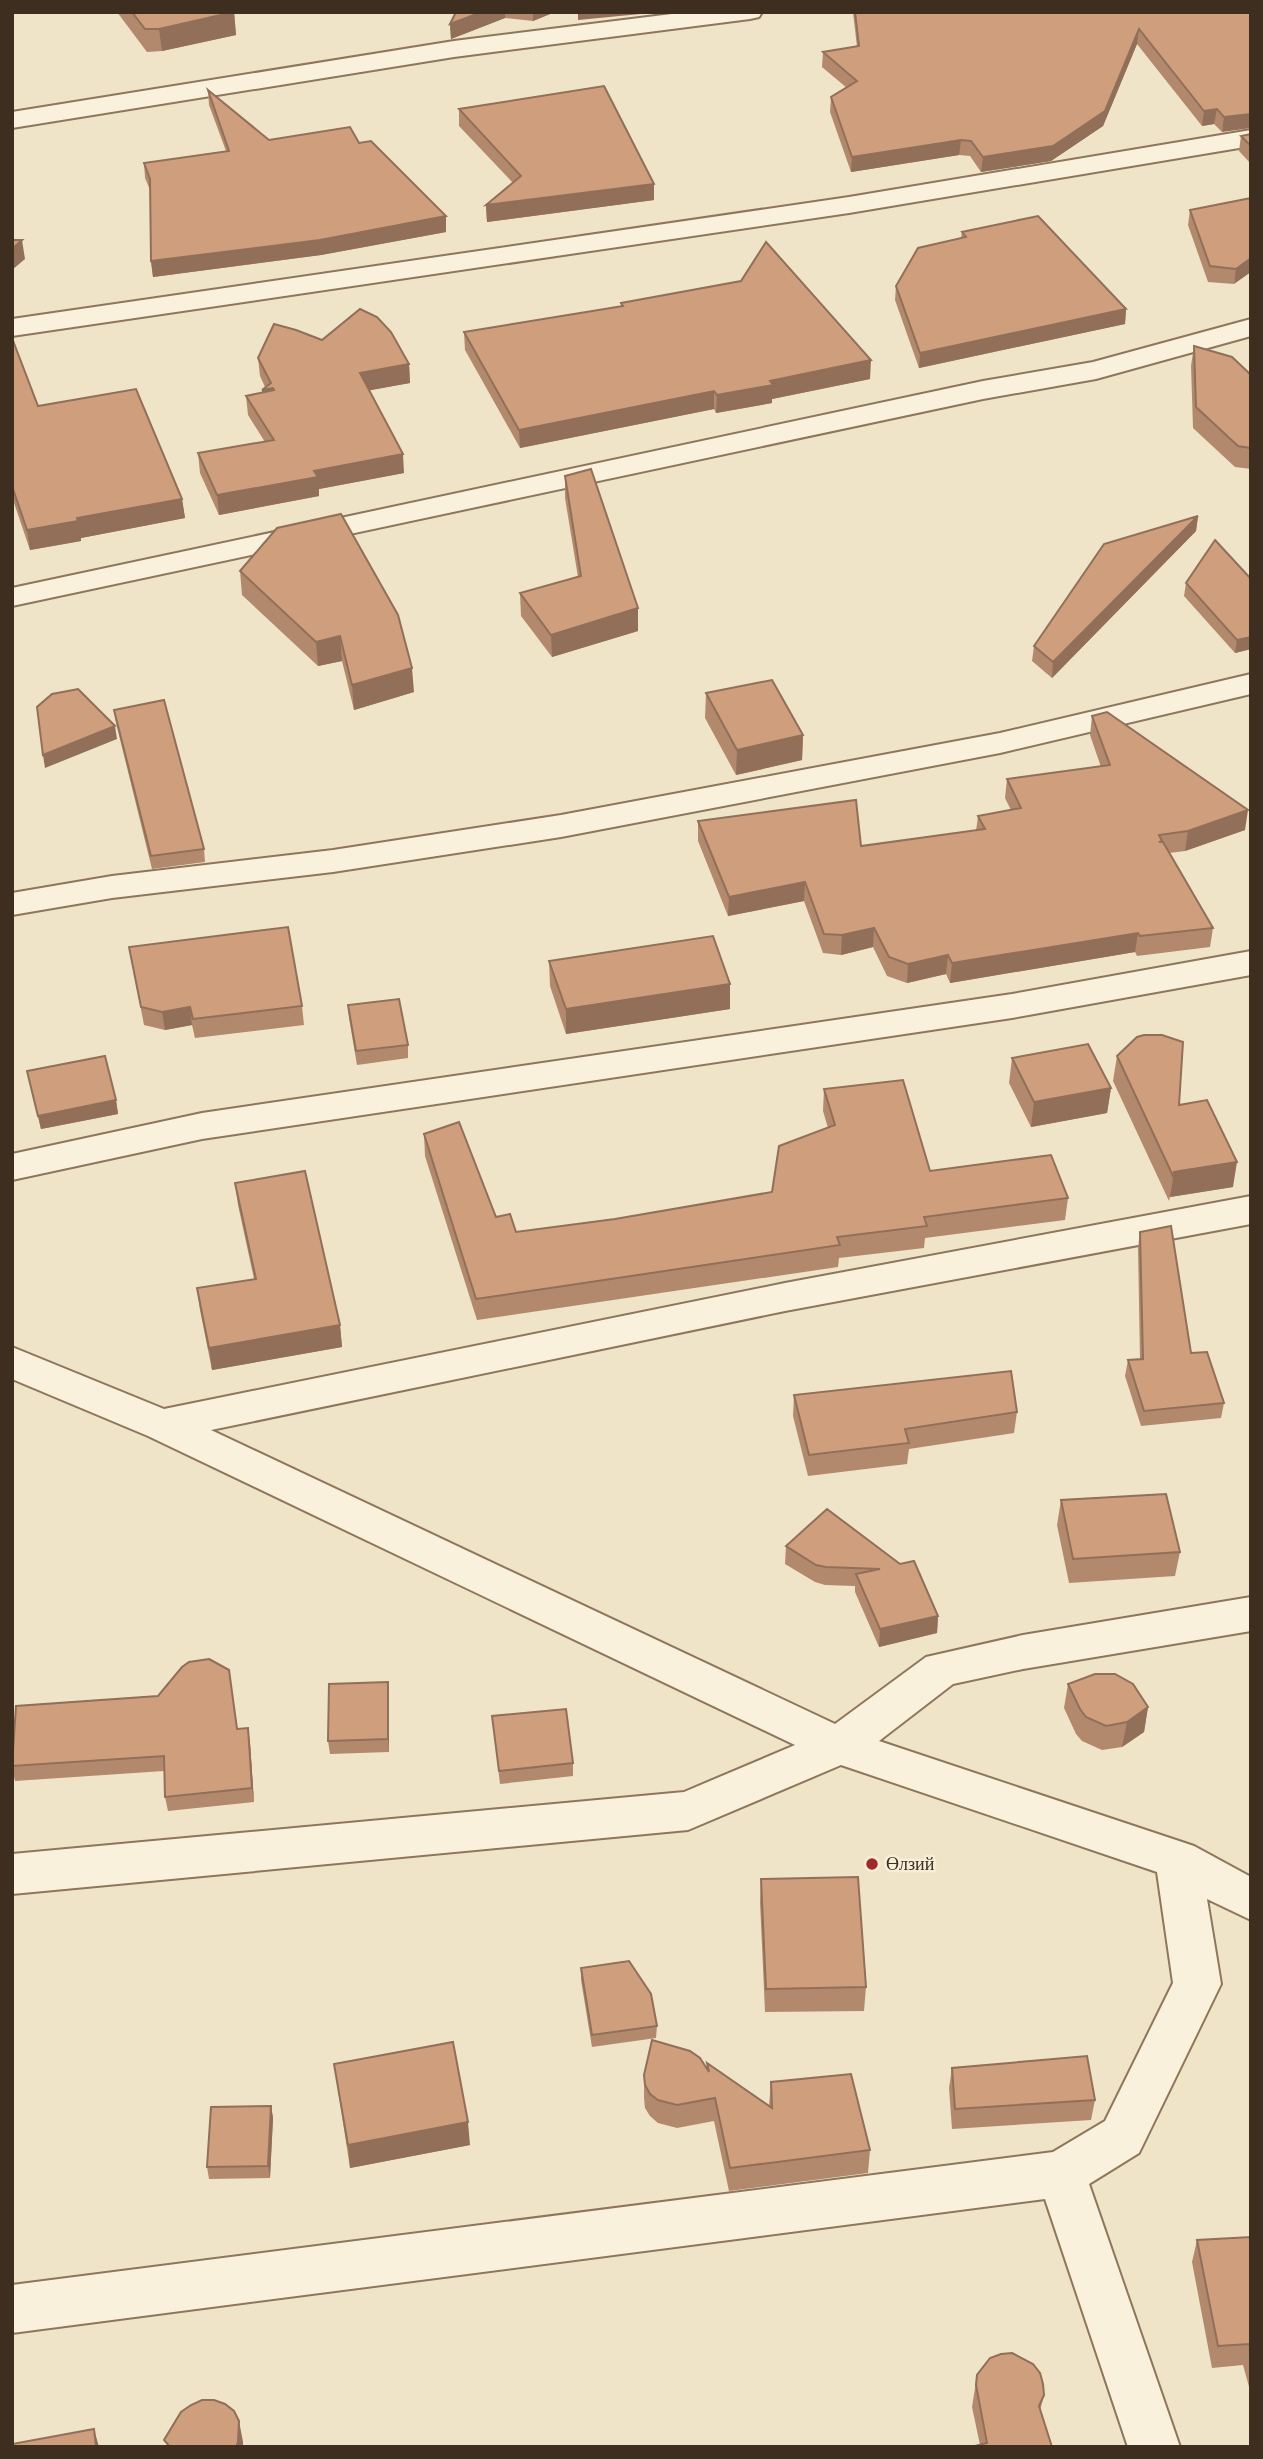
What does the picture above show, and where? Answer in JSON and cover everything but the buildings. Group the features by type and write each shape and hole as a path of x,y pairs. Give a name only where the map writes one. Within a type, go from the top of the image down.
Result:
{"street":[{"path":"12,120 454,49 750,12"},
{"path":"12,328 835,207 1251,138"},
{"path":"12,597 984,390 1096,370 1251,327"},
{"path":"12,904 112,887 333,861 561,826 1000,743 1251,684"},
{"path":"12,1167 202,1126 1012,1006 1251,963"},
{"path":"162,1425 785,1297 1251,1210"},
{"path":"12,1362 162,1425 839,1746 1178,1860 1251,1900"},
{"path":"12,1874 688,1811 839,1746 941,1669 1023,1651 1251,1614"},
{"path":"12,2309 1061,2174 1122,2137 1197,1984 1178,1860"},
{"path":"1061,2174 1154,2447"}],"place":[{"name":"Өлзий","path":"872,1864"}]}
